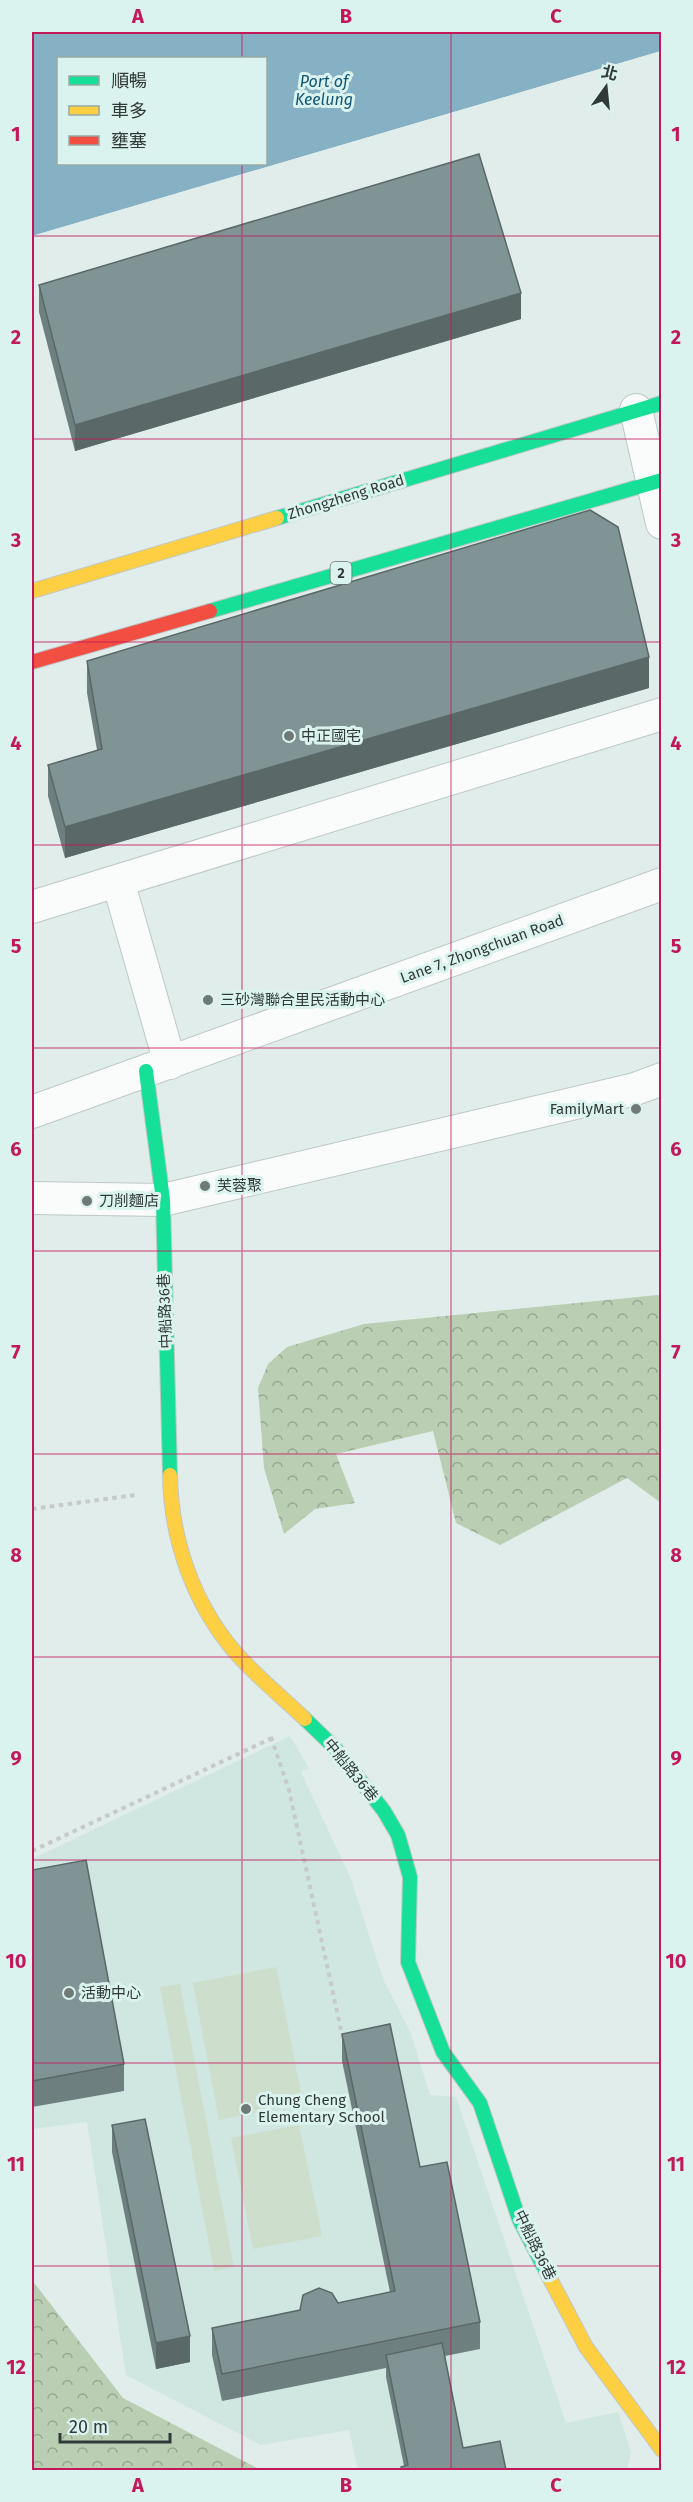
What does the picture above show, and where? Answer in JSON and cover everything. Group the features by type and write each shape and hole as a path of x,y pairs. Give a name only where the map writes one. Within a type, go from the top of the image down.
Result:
{"street":[{"path":"649,407 662,523"},
{"name":"Zhongzheng Road","path":"32,591 649,407"},
{"name":"2","path":"32,662 656,482"},
{"path":"32,907 662,714"},
{"path":"118,881 158,1067"},
{"name":"Lane 7, Zhongchuan Road","path":"32,1112 662,884"},
{"name":"中船路36巷","path":"158,1067 170,1490 177,1541 188,1573 218,1629 236,1653 335,1748 384,1811 398,1835 410,1877 408,1962 428,2019 448,2060 480,2103 519,2219 586,2347 662,2450"},
{"path":"32,1198 163,1200 635,1089 662,1079"}],"path":[{"path":"32,1509 170,1490"},
{"path":"32,1851 280,1735"},
{"path":"272,1738 289,1790 345,2048"}],"shaded area":[{"name":"Chung Cheng Elementary School","path":"290,1736 309,1768 301,1772 351,1879 383,1979 411,2034 430,2095 456,2097 566,2423 618,2412 631,2452 627,2470 358,2470 349,2430 261,2445 126,2375 87,2122 32,2129 32,1859"},
{"path":"276,1967 303,2103 219,2120 193,1983"},
{"path":"180,1984 234,2267 214,2271 160,1987"},
{"path":"299,2125 322,2236 253,2249 231,2138"}],"green space":[{"path":"658,1295 662,1297 661,1503 627,1478 500,1545 456,1523 433,1431 336,1454 355,1503 315,1509 284,1534 264,1468 258,1388 268,1364 287,1347 364,1324"},
{"path":"32,2280 123,2398 261,2470 32,2470"}],"water":[{"name":"Port of Keelung","path":"32,32 661,32 661,51 32,236"}],"pier":[{"path":"661,51 662,54 32,239 32,236"}],"building":[{"path":"479,154 521,293 75,425 39,285"},
{"name":"中正國宅","path":"590,510 618,527 649,657 65,827 48,765 102,749 87,661"},
{"name":"活動中心","path":"86,1860 124,2064 32,2081 32,1870"},
{"path":"390,2024 420,2167 447,2162 480,2322 222,2374 212,2328 300,2310 303,2295 319,2288 332,2293 338,2303 395,2291 342,2034"},
{"path":"145,2119 190,2336 156,2343 112,2125"},
{"path":"442,2343 463,2448 500,2441 506,2470 402,2470 401,2467 408,2465 386,2355"}],"traffic: fast":[{"path":"277,518 662,403"},
{"path":"210,611 662,480"},
{"path":"146,1071 163,1200 170,1475"},
{"path":"305,1719 335,1748 384,1811 398,1835 410,1877 408,1962 443,2052 480,2103 519,2219 548,2275"}],"traffic: slow":[{"path":"32,591 277,518"},
{"path":"170,1475 171,1499 180,1546 187,1569 207,1613 243,1661 305,1719"},
{"path":"548,2275 586,2347 662,2450"}],"traffic: jam":[{"path":"32,662 210,611"}],"place":[{"name":"中正國宅","path":"289,736"},
{"name":"三砂灣聯合里民活動中心","path":"208,1000"},
{"name":"FamilyMart","path":"636,1109"},
{"name":"芙蓉聚","path":"205,1186"},
{"name":"刀削麵店","path":"87,1201"},
{"name":"活動中心","path":"69,1993"},
{"name":"Chung Cheng Elementary School","path":"246,2109"}]}
